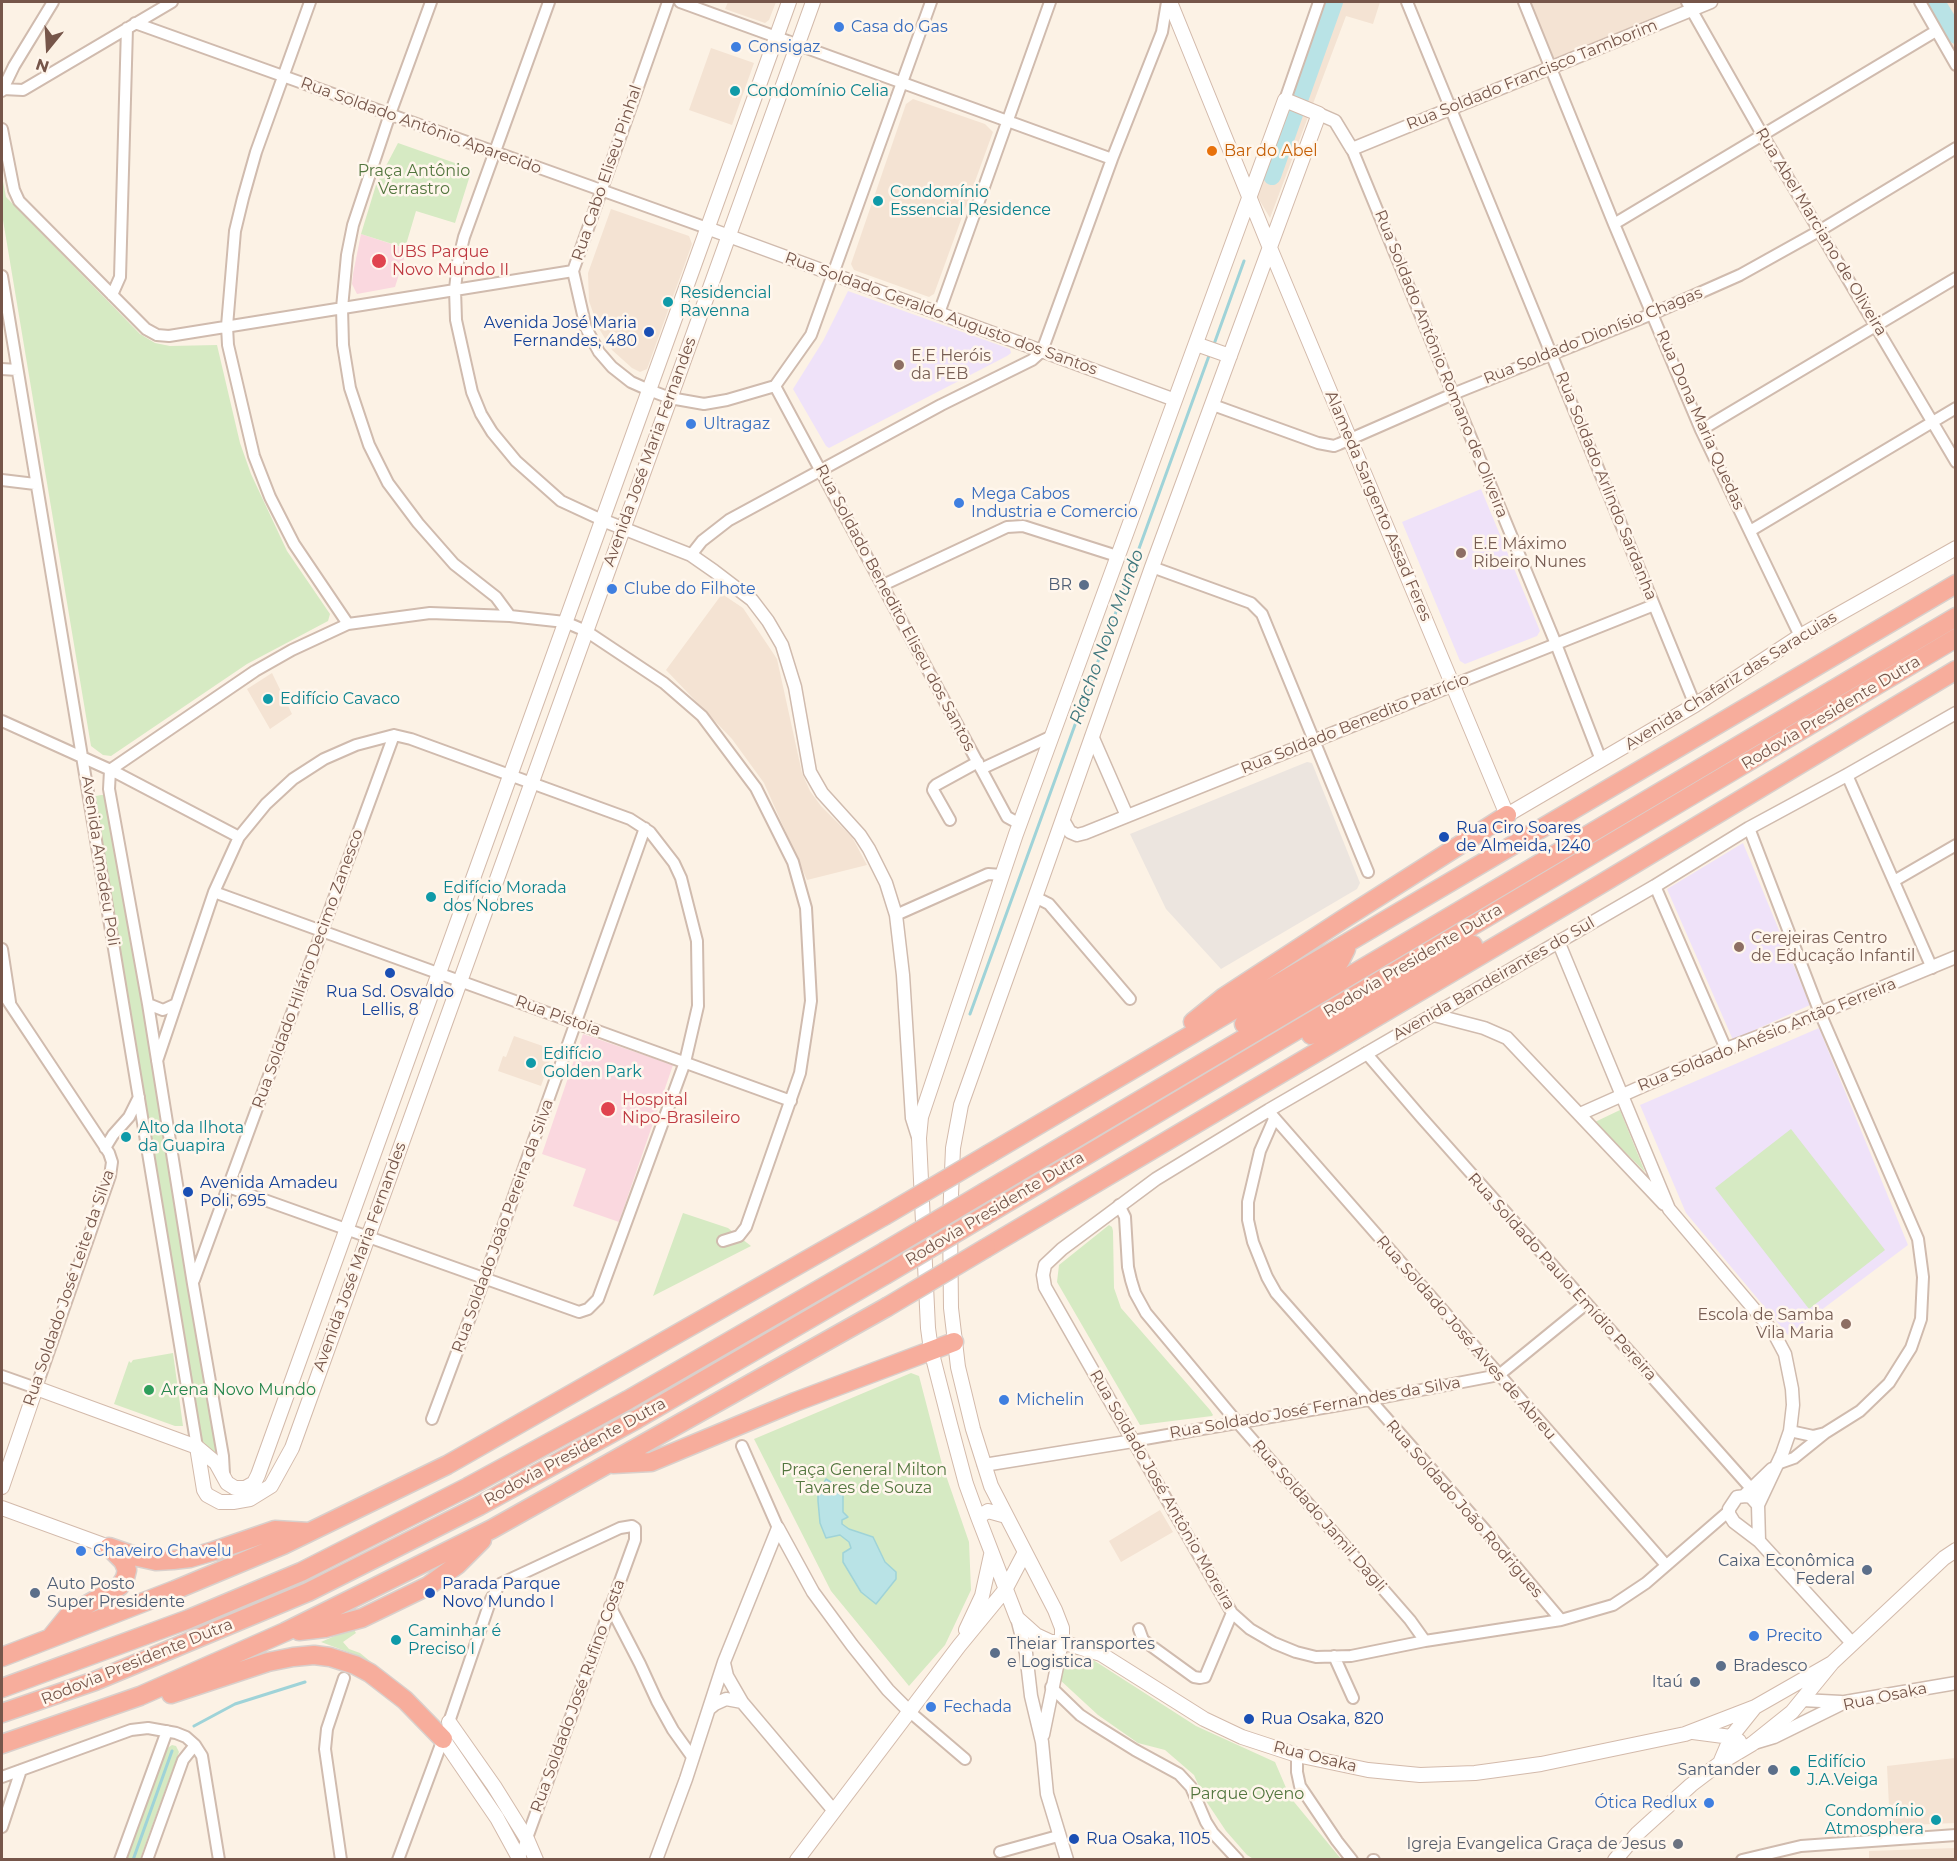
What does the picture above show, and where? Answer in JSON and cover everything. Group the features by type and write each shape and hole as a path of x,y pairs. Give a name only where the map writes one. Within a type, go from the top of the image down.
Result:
{"highway":[{"path":"2,1657 175,1590 311,1532 447,1465 884,1216 1956,584"},
{"name":"Rodovia Presidente Dutra","path":"2,1688 189,1619 301,1572 468,1487 628,1400 884,1252 1956,617"},
{"name":"Rodovia Presidente Dutra","path":"2,1713 95,1681 309,1592 489,1500 637,1419 885,1275 1956,638"},
{"name":"Rodovia Presidente Dutra","path":"2,1744 140,1696 285,1632 325,1628 362,1618 428,1586 457,1565 492,1529 887,1307 1601,884 1956,670"},
{"path":"1175,1044 1192,1023 1224,998 1507,815"},
{"path":"1212,1080 1236,1076 1574,890 1601,884"},
{"path":"1198,1065 1212,1046 1340,961 1350,941"},
{"path":"609,1465 651,1462 795,1402 954,1342"},
{"path":"109,1547 138,1557 173,1560 214,1551 274,1530 311,1532"},
{"path":"50,1638 69,1615 120,1586 126,1578 127,1570 123,1562 109,1547"},
{"path":"140,1696 150,1698 166,1696 268,1662 304,1656 330,1657 355,1665 376,1677 446,1730"}],"main road":[{"name":"Avenida José Maria Fernandes","path":"224,1475 227,1483 235,1488 245,1488 254,1483 266,1456 789,2"},
{"name":"Avenida José Maria Fernandes","path":"197,1447 204,1490 207,1496 220,1502 250,1499 261,1493 271,1486 285,1463 813,2"},
{"name":"Alameda Sargento Assad Feres","path":"1169,2 1507,815"},
{"path":"1017,1618 966,1484 931,1350 927,1314 919,1138 921,1117 1020,824 1175,399 1199,345 1287,101"},
{"name":"Rua Soldado Antônio Romano de Oliveira","path":"1287,101 1316,112"},
{"path":"1062,1642 1062,1628 1059,1621 993,1491 958,1367 951,1308 950,1219 953,1148 959,1113 1152,567 1213,405 1227,354 1270,249 1316,112"},
{"path":"1199,345 1227,354"},
{"name":"Avenida Chafariz das Saracuias","path":"1507,815 1695,705 1800,636 1956,548"},
{"path":"36,1388 197,1447 211,1457 224,1475"},
{"name":"Rua Soldado José Leite da Silva","path":"2,1487 36,1388"},
{"path":"950,1424 966,1432 974,1458 984,1465"},
{"path":"266,1456 285,1463"},
{"path":"2,1508 109,1547"},
{"path":"978,1517 991,1511 1006,1516"},
{"path":"1615,1860 1636,1834 1661,1810 1720,1763 1779,1724 1852,1643 1944,1558 1956,1550"},
{"path":"797,1860 959,1646 1005,1590 1024,1552"},
{"path":"959,1646 982,1596 992,1553"},
{"name":"Rua Osaka","path":"1017,1618 1043,1640 1062,1642 1101,1654 1214,1724 1242,1737 1297,1755 1345,1767 1396,1774 1468,1773 1541,1764 1692,1732"},
{"path":"1692,1732 1755,1707 1832,1663"},
{"path":"1768,1698 1785,1697 1802,1700"},
{"path":"1720,1763 1731,1737 1755,1707"},
{"path":"446,1730 494,1786 527,1839 536,1860"},
{"path":"446,1730 520,1859"},
{"path":"1692,1732 1731,1737 1752,1744"}],"street":[{"path":"53,2 2,90 23,90 172,2"},
{"path":"310,2 256,152 235,231 228,345 254,456 270,497 294,544 348,624"},
{"path":"431,2 353,225 347,255 342,308 344,345 350,388 369,445 388,483 418,523 454,564 496,597 510,615"},
{"path":"549,2 464,237 458,262 455,289 456,320 463,358 475,399 492,432 516,461 561,501 623,529 691,555 752,600 768,621 782,645 795,687 810,772 822,793 869,849 886,883 896,915 903,975 912,1118 919,1138"},
{"name":"Rua Cabo Eliseu Pinhal","path":"668,2 573,271 586,328 599,352 612,367 631,382 670,398 704,404 775,386"},
{"path":"680,2 1112,159"},
{"path":"775,386 811,335 931,2"},
{"path":"939,313 1050,2"},
{"path":"691,555 702,541 729,520 941,405 1032,360 1042,351 1112,159 1162,32 1169,2"},
{"path":"1287,101 1319,2"},
{"name":"Rua Soldado Arlindo Sardanha","path":"1407,2 1695,705"},
{"name":"Rua Dona Maria Quedas","path":"1524,2 1701,430 1800,636"},
{"name":"Rua Soldado Francisco Tamborim","path":"1353,149 1451,107 1550,69 1689,6 1711,2"},
{"path":"1920,2 1956,65"},
{"name":"Rua Abel Marciano de Oliveira","path":"1689,6 1956,462"},
{"path":"112,295 120,277 131,26"},
{"name":"Rua Soldado Antônio Aparecido","path":"131,26 285,76 707,228"},
{"path":"1614,224 1936,31"},
{"name":"Rua Soldado Antônio Romano de Oliveira","path":"1316,112 1335,121 1353,149 1556,644 1601,760"},
{"path":"2,129 14,190 19,201 146,329 157,335 169,336 573,271"},
{"name":"Rua Soldado Dionísio Chagas","path":"1213,405 1318,444 1334,446 1740,275 1819,231 1956,148"},
{"name":"Rua Soldado Geraldo Augusto dos Santos","path":"707,228 1175,399"},
{"name":"Avenida Amadeu Poli","path":"2,276 197,1447"},
{"path":"1701,430 1956,278"},
{"path":"2,369 17,370"},
{"name":"Rua Soldado Benedito Eliseu dos Santos","path":"775,386 1007,817 1020,824"},
{"path":"1750,531 1956,408"},
{"path":"2,480 35,484"},
{"path":"883,585 1007,527 1023,526 1117,556"},
{"path":"1152,567 1251,603 1266,620 1368,872"},
{"name":"Rua Soldado Benedito Patrício","path":"1062,820 1070,832 1077,835 1654,604"},
{"path":"110,770 255,671 292,650 348,624 430,613 510,615 565,622 586,631 664,683 702,716 756,788 793,862 806,908 811,1000 800,1073 746,1227 739,1236 723,1241"},
{"name":"Avenida Bandeirantes do Sul","path":"1045,1265 1062,1249 1156,1179 1271,1114 1366,1053 1655,886 1749,828 1956,713"},
{"path":"2,721 110,770 239,837"},
{"path":"157,1061 214,892 239,837 266,804 293,779 324,759 356,745 394,735 411,739 630,819 645,828 674,863 681,878 697,941 698,1006 685,1062 598,1299 588,1309 579,1312 228,1187"},
{"name":"Rua Soldado Hilário Decimo Zanesco","path":"193,1284 394,735"},
{"path":"950,820 933,789 936,784 1052,736"},
{"path":"1092,736 1127,816"},
{"name":"Avenida Amadeu Poli","path":"110,770 109,789 148,1004 223,1456 224,1475"},
{"path":"1847,775 1932,968"},
{"path":"89,797 94,793 104,792 111,798"},
{"name":"Rua Soldado João Pereira da Silva","path":"432,1419 485,1278 645,828"},
{"path":"1749,828 1820,1013 1918,1239 1923,1277 1921,1319 1911,1348 1889,1383 1860,1411 1825,1433 1794,1458 1777,1464 1747,1492 1733,1500 1729,1511 1731,1518 1759,1541 1852,1643"},
{"path":"1894,881 1956,845"},
{"path":"896,915 988,874 1002,875"},
{"path":"1655,886 1726,1049"},
{"path":"214,892 460,981"},
{"path":"1035,897 1048,904 1130,999"},
{"path":"1558,941 1669,1209"},
{"path":"2,949 11,1005"},
{"name":"Rua Soldado Anésio Antão Ferreira","path":"1580,1114 1726,1049 1956,957"},
{"name":"Rua Pistoia","path":"460,981 791,1101"},
{"path":"2,992 105,1148"},
{"path":"148,1004 163,1010 176,1005"},
{"path":"1434,1015 1484,1028 1507,1038 1669,1209 1776,1337 1790,1371 1793,1405 1790,1431 1759,1506 1756,1520 1748,1526 1737,1524"},
{"name":"Rua Soldado Paulo Emídio Pereira","path":"1366,1053 1747,1492"},
{"name":"Rua Soldado José Leite da Silva","path":"36,1388 112,1170 112,1162 105,1148 129,1117 139,1097"},
{"name":"Rua Soldado José Alves de Abreu","path":"1271,1114 1666,1565"},
{"name":"Rua Soldado João Rodrigues","path":"1271,1114 1248,1202 1248,1221 1253,1242 1276,1293 1485,1530 1561,1620"},
{"name":"Rua Soldado Jamil Dagli","path":"1119,1205 1125,1217 1128,1267 1135,1293 1146,1313 1237,1422 1410,1620 1425,1641"},
{"path":"185,1233 198,1240 210,1236"},
{"name":"Rua Soldado José Antônio Moreira","path":"1045,1265 1043,1275 1045,1287 1232,1613 1250,1629 1296,1652 1316,1657 1351,1656 1425,1641 1561,1620 1613,1605 1646,1583 1729,1511"},
{"name":"Rua Soldado José Fernandes da Silva","path":"984,1465 1369,1401 1499,1375 1586,1304"},
{"path":"2,1376 36,1388"},
{"path":"1790,1431 1814,1436 1825,1433"},
{"path":"742,1446 778,1528 813,1592 888,1690 965,1759"},
{"path":"1747,1492 1759,1506 1759,1541"},
{"name":"Rua Soldado José Rufino Costa","path":"446,1730 491,1599 500,1584 620,1528 632,1526 636,1532 633,1547 520,1859"},
{"path":"656,1860 693,1758 724,1662 778,1528"},
{"path":"610,1606 657,1701 673,1730 693,1758"},
{"path":"1139,1629 1143,1640 1194,1677 1205,1677 1232,1613"},
{"path":"1017,1618 1026,1653 1047,1794 1067,1860"},
{"path":"1041,1742 1062,1642"},
{"path":"1334,1656 1353,1698"},
{"path":"724,1662 727,1676 742,1702 834,1811"},
{"path":"341,1860 325,1749 327,1729 344,1678"},
{"name":"Rua Osaka","path":"1752,1744 1774,1737 1845,1702 1956,1683"},
{"path":"1051,1687 1080,1715 1185,1779 1213,1833 1238,1860"},
{"path":"709,1709 726,1699 742,1702"},
{"path":"1802,1700 1845,1702"},
{"path":"2,1777 131,1730 148,1728 186,1737 195,1745 204,1767 219,1860"},
{"path":"398,1860 446,1730"},
{"path":"120,1860 166,1731"},
{"path":"147,1860 183,1761 195,1745"},
{"path":"1297,1755 1300,1786 1352,1860"},
{"path":"2,1827 21,1770"},
{"path":"1742,1860 1801,1846 1956,1835"},
{"path":"1000,1852 1058,1836"}],"shaded area":[{"path":"728,2 776,2 769,20 765,23 725,9"},
{"path":"1332,2 1380,2 1373,24 1346,16 1270,218 1257,196"},
{"path":"1517,2 1697,2 1543,66"},
{"path":"1913,2 1955,2 1955,73"},
{"path":"711,48 754,63 732,125 689,110"},
{"path":"913,99 985,124 993,132 934,294 929,297 854,270 851,264 906,104"},
{"path":"611,209 689,236 692,244 647,369 640,372 612,350 598,327 589,301 588,273"},
{"name":"UBS Parque Novo Mundo II","path":"361,234 407,249 395,287 357,294 352,284"},
{"name":"E.E Heróis da FEB","path":"848,291 1010,349 1011,353 829,448 793,389 823,341"},
{"name":"E.E Máximo Ribeiro Nunes","path":"1481,489 1540,631 1537,636 1465,664 1460,661 1402,522"},
{"path":"722,594 743,608 777,659 802,773 810,791 821,806 852,837 867,865 807,880 764,783 732,739 666,670"},
{"path":"272,673 292,714 270,729 247,689"},
{"path":"1307,762 1312,763 1360,883 1357,889 1221,969 1166,909 1130,834"},
{"name":"Cerejeiras Centro de Educação Infantil","path":"1743,843 1810,1005 1733,1040 1667,889"},
{"path":"1819,1028 1908,1245 1788,1335 1686,1213 1640,1105"},
{"name":"Hospital Nipo-Brasileiro","path":"583,1034 673,1065 619,1222 573,1206 586,1169 542,1154"},
{"path":"514,1036 554,1050 541,1086 498,1071"},
{"path":"1160,1510 1173,1532 1121,1562 1109,1541"},
{"path":"1955,1758 1955,1823 1890,1826 1887,1766"},
{"path":"1955,1848 1955,1859 1869,1859 1869,1851"}],"green space":[{"name":"Praça Antônio Verrastro","path":"398,143 472,169 455,223 416,211 405,248 361,234 376,185"},
{"path":"2,176 6,197 140,334 155,343 170,346 217,345 240,443 251,474 287,551 330,614 328,621 247,664 111,756 103,755 91,746 2,214"},
{"path":"105,795 157,1084 218,1456 201,1440 93,800 96,796"},
{"path":"1620,1110 1645,1172 1595,1122"},
{"path":"1791,1129 1885,1250 1809,1309 1715,1188"},
{"path":"683,1213 728,1228 751,1246 653,1296"},
{"path":"1109,1225 1113,1231 1114,1288 1121,1308 1210,1410 1212,1416 1140,1425 1057,1282 1059,1265"},
{"name":"Arena Novo Mundo","path":"173,1353 183,1426 175,1426 114,1404 129,1361 131,1363 133,1360"},
{"name":"Praça General Milton Tavares de Souza","path":"911,1373 919,1376 942,1464 969,1542 971,1590 945,1645 909,1686 831,1591 754,1439"},
{"path":"353,1628 356,1633 343,1642 349,1649 360,1653 414,1697 390,1682 356,1655 321,1642"},
{"name":"Parque Oyeno","path":"1087,1656 1196,1726 1275,1762 1290,1797 1341,1859 1255,1860 1247,1855 1226,1831 1204,1798 1194,1775 1165,1750 1138,1743 1098,1715 1059,1679 1064,1668 1072,1659"},
{"path":"172,1745 176,1746 179,1752 140,1859 126,1859 166,1749"}],"water":[{"path":"826,1479 840,1488 843,1495 843,1512 848,1517 842,1520 842,1524 849,1529 873,1537 885,1562 896,1572 896,1579 876,1604 861,1592 843,1562 843,1553 851,1548 849,1542 840,1535 826,1538 820,1523 818,1494"}],"waterway":[{"name":"Riacho Novo Mundo","path":"1272,176 1334,2"},
{"path":"1936,2 1956,35"},
{"name":"Riacho Novo Mundo","path":"1213,347 1244,261"},
{"name":"Riacho Novo Mundo","path":"970,1014 1210,353"},
{"path":"194,1726 235,1704 305,1682"},
{"path":"133,1860 172,1751"}],"place":[{"name":"Casa do Gas","path":"839,27"},
{"name":"Consigaz","path":"736,47"},
{"name":"Condomínio Celia","path":"735,91"},
{"name":"Bar do Abel","path":"1212,151"},
{"name":"Condomínio Essencial Residence","path":"878,201"},
{"name":"UBS Parque Novo Mundo II","path":"379,261"},
{"name":"Residencial Ravenna","path":"668,302"},
{"name":"Avenida José Maria Fernandes, 480","path":"649,332"},
{"name":"E.E Heróis da FEB","path":"899,365"},
{"name":"Ultragaz","path":"691,424"},
{"name":"Mega Cabos Industria e Comercio","path":"959,503"},
{"name":"E.E Máximo Ribeiro Nunes","path":"1461,553"},
{"name":"BR","path":"1084,585"},
{"name":"Clube do Filhote","path":"612,589"},
{"name":"Edifício Cavaco","path":"268,699"},
{"name":"Rua Ciro Soares de Almeida, 1240","path":"1444,837"},
{"name":"Edifício Morada dos Nobres","path":"431,897"},
{"name":"Cerejeiras Centro de Educação Infantil","path":"1739,947"},
{"name":"Rua Sd. Osvaldo Lellis, 8","path":"390,973"},
{"name":"Edifício Golden Park","path":"531,1063"},
{"name":"Hospital Nipo-Brasileiro","path":"608,1109"},
{"name":"Alto da Ilhota da Guapira","path":"126,1137"},
{"name":"Avenida Amadeu Poli, 695","path":"188,1192"},
{"name":"Escola de Samba Vila Maria","path":"1846,1324"},
{"name":"Arena Novo Mundo","path":"149,1390"},
{"name":"Michelin","path":"1004,1400"},
{"name":"Chaveiro Chavelu","path":"81,1551"},
{"name":"Caixa Econômica Federal","path":"1867,1570"},
{"name":"Auto Posto Super Presidente","path":"35,1593"},
{"name":"Parada Parque Novo Mundo I","path":"430,1593"},
{"name":"Precito","path":"1754,1636"},
{"name":"Caminhar é Preciso I","path":"396,1640"},
{"name":"Theiar Transportes e Logistica","path":"995,1653"},
{"name":"Bradesco","path":"1721,1666"},
{"name":"Itaú","path":"1695,1682"},
{"name":"Fechada","path":"931,1707"},
{"name":"Rua Osaka, 820","path":"1249,1719"},
{"name":"Santander","path":"1773,1770"},
{"name":"Edifício J.A.Veiga","path":"1795,1771"},
{"name":"Ótica Redlux","path":"1709,1803"},
{"name":"Condomínio Atmosphera","path":"1936,1820"},
{"name":"Rua Osaka, 1105","path":"1074,1839"},
{"name":"Igreja Evangelica Graça de Jesus","path":"1678,1844"}]}
